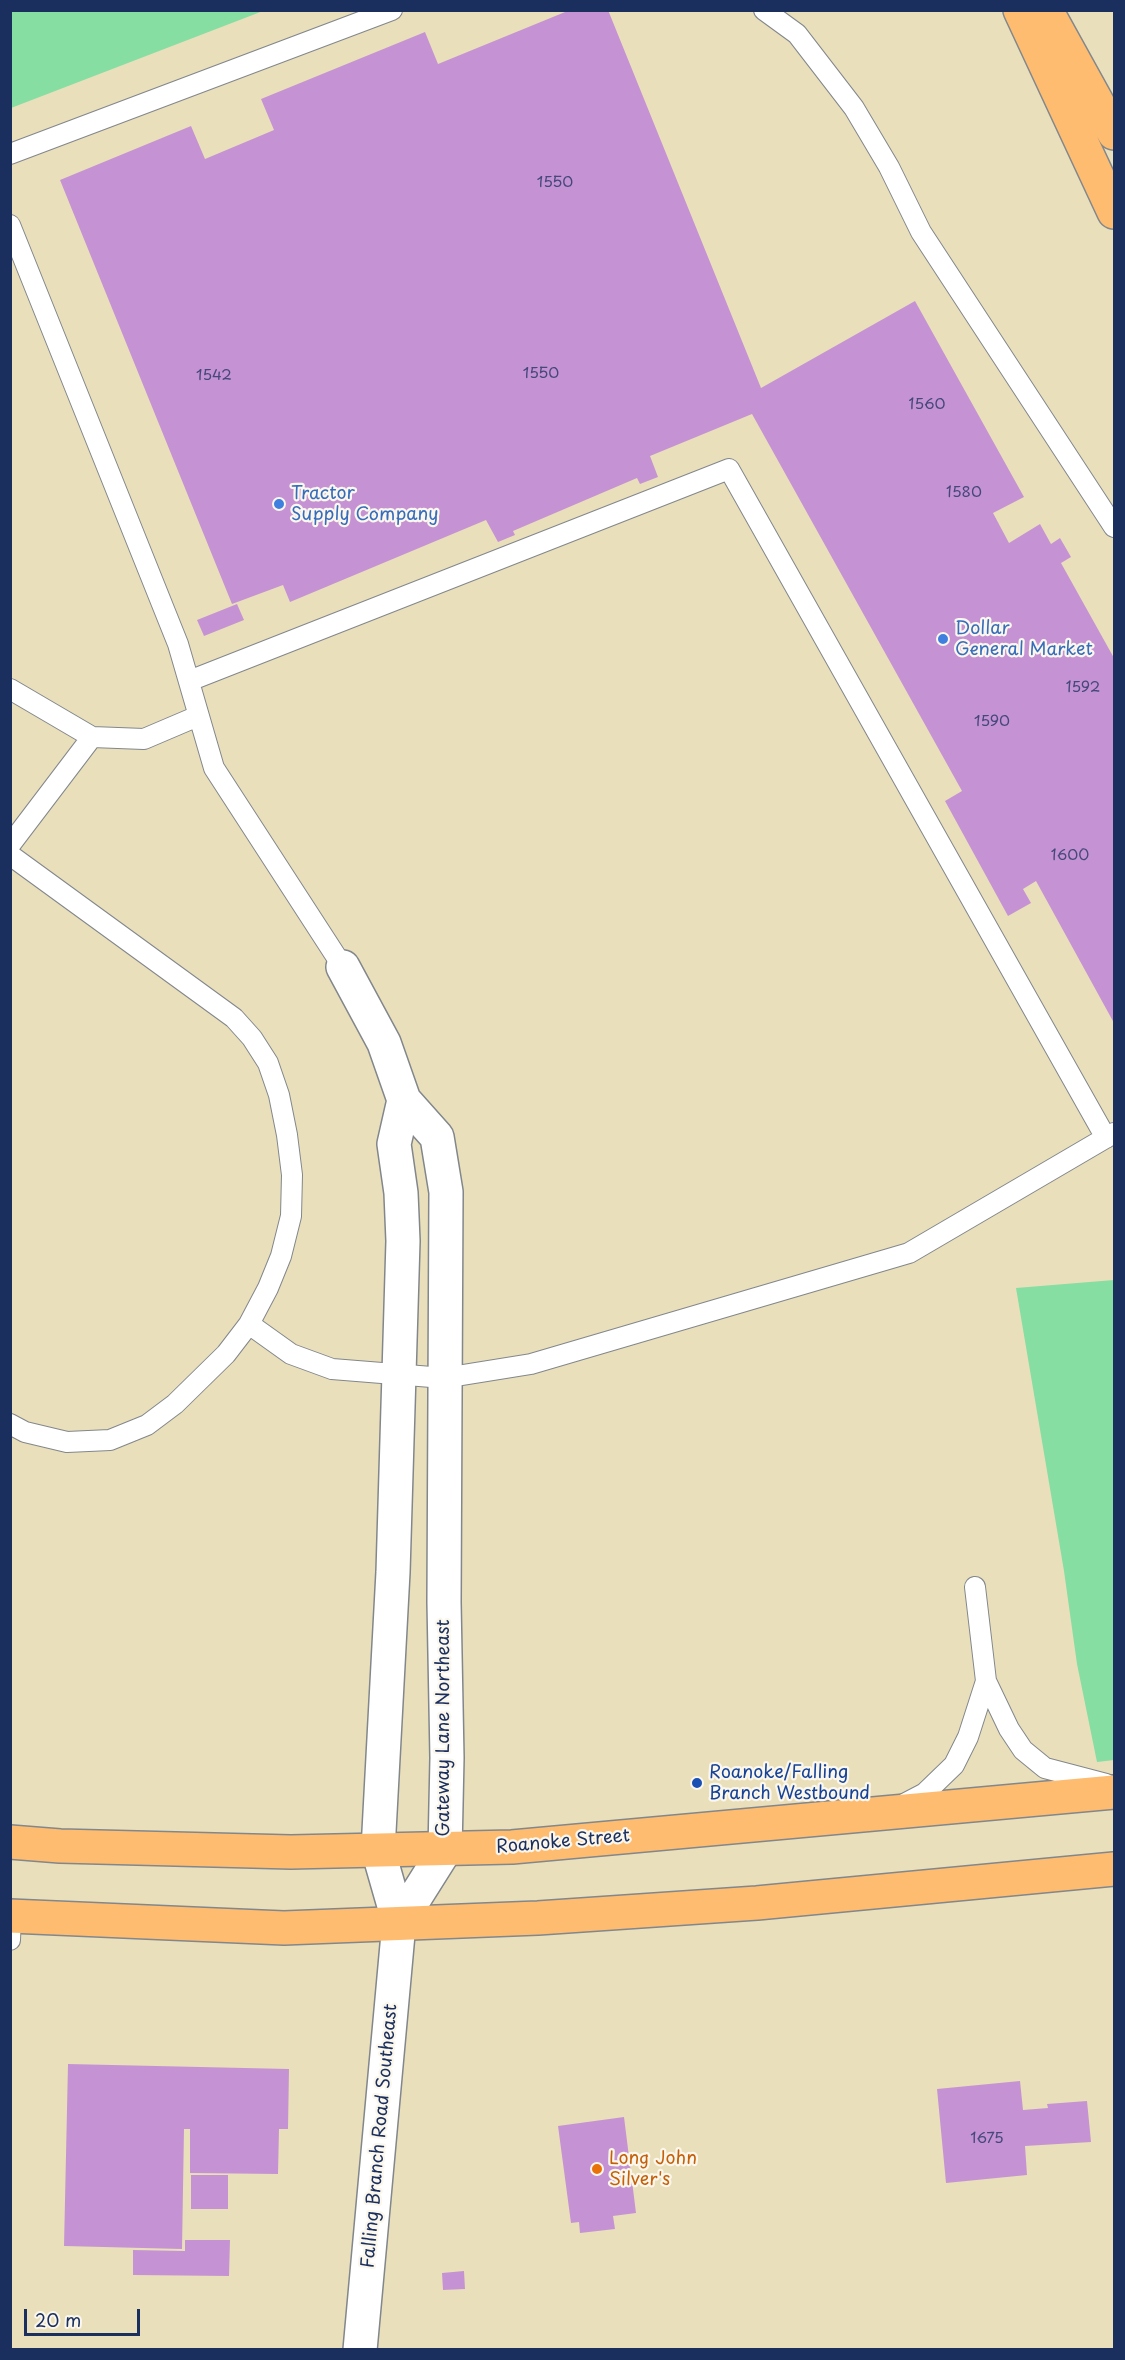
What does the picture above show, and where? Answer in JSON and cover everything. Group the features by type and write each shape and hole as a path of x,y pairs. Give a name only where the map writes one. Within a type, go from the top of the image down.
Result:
{"main road":[{"path":"1020,10 1114,212"},
{"path":"1046,10 1114,133"},
{"name":"Roanoke Street","path":"10,1842 60,1846 291,1852 512,1847 1114,1792"},
{"path":"11,1924 284,1928 538,1918 757,1903 1114,1869"}],"street":[{"name":"Gateway Lane Northeast","path":"343,967 384,1043 404,1100 437,1137 446,1192 444,1602 447,1758 445,1850 399,1923"},
{"path":"399,1923 378,1850 393,1572 403,1240 401,1193 394,1144 404,1100"},
{"name":"Falling Branch Road Southeast","path":"360,2349 399,1923"}],"lane":[{"path":"10,154 392,10"},
{"path":"764,10 797,34 854,108 889,167 921,232 1114,527"},
{"path":"10,225 178,644 214,768 343,967"},
{"path":"189,681 729,469 1110,1136 909,1253 531,1364 444,1378 332,1369 291,1354 249,1324"},
{"path":"10,689 92,737 144,739 198,716"},
{"path":"10,845 92,737"},
{"path":"10,855 234,1018 252,1038 268,1063 279,1095 292,1175 291,1216 281,1256 268,1288 249,1324 226,1354 175,1404 147,1425 110,1440 67,1442 25,1432 10,1424"},
{"path":"975,1587 986,1681 1009,1729 1023,1750 1045,1768 1093,1782 1114,1785"},
{"path":"882,1815 925,1793 954,1765 968,1737 986,1681"}],"green space":[{"path":"11,10 263,10 263,11 11,108"},
{"path":"1114,1280 1114,1760 1097,1762 1077,1664 1064,1571 1016,1288"}],"building":[{"path":"570,10 608,10 761,388 915,301 1024,497 993,513 1009,543 1040,524 1051,544 1060,538 1071,557 1061,563 1114,658 1114,1023 1036,881 1023,889 1031,903 1008,916 945,801 962,791 752,414 650,456 658,477 640,484 637,478 513,531 515,535 498,542 486,520 290,602 283,585 232,604 60,180 191,126 205,159 274,130 261,99 425,32 438,64"},
{"path":"237,604 244,620 204,636 197,620"},
{"path":"68,2064 289,2069 288,2129 279,2129 278,2174 190,2173 190,2129 184,2129 182,2249 64,2246"},
{"path":"1020,2081 1023,2110 1048,2108 1047,2104 1087,2101 1091,2142 1025,2146 1027,2175 946,2183 937,2089"},
{"name":"Long John Silver's","path":"624,2117 636,2213 613,2216 615,2229 580,2233 579,2222 571,2223 558,2126"},
{"path":"191,2175 228,2175 228,2209 191,2209"},
{"path":"185,2240 230,2240 229,2276 133,2275 133,2250 185,2251"},
{"path":"464,2271 465,2289 443,2290 442,2273"}],"place":[{"name":"Tractor Supply Company","path":"279,504"},
{"name":"Dollar General Market","path":"943,639"},
{"name":"Roanoke/Falling Branch Westbound","path":"697,1783"},
{"name":"Long John Silver's","path":"597,2169"}]}
